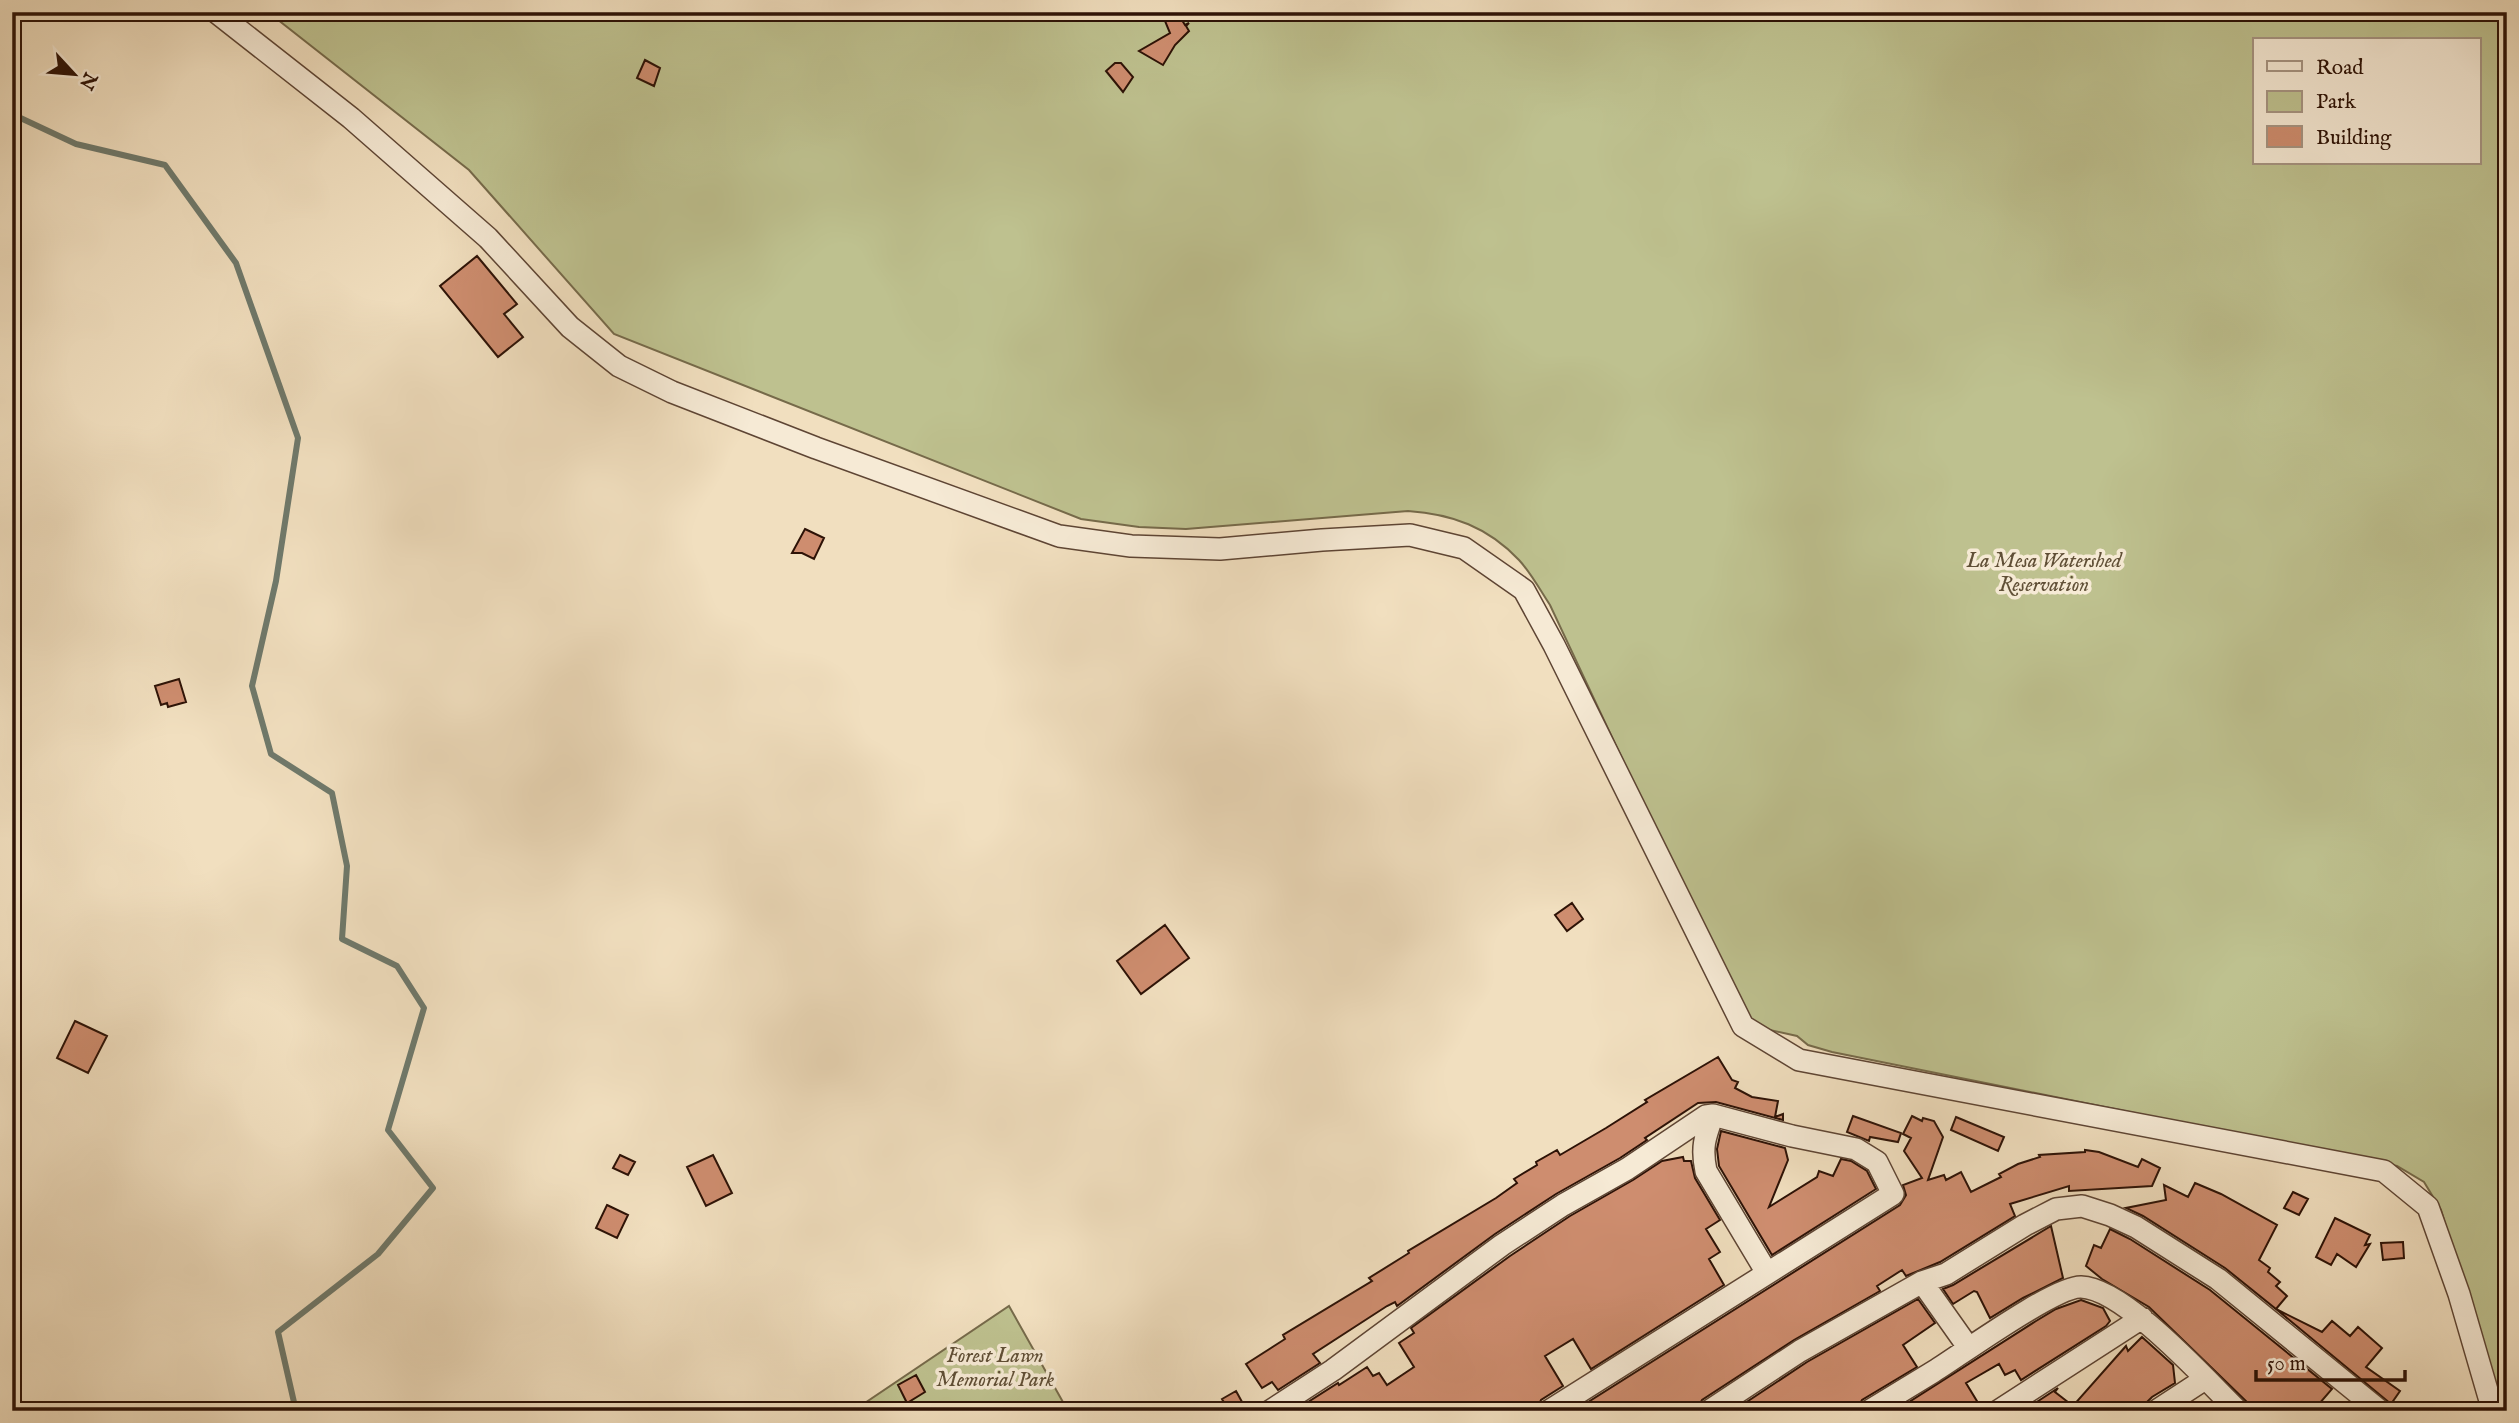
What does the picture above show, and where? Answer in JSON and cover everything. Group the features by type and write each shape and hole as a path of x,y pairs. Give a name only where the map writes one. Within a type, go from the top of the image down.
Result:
{"street":[{"path":"216,12 351,118 488,238 570,327 619,366 672,392 816,448 1059,536 1131,546 1220,549 1410,535 1464,548 1524,590 1554,645 1743,1026 1799,1060 2384,1171 2428,1207 2459,1294 2493,1411"},
{"path":"1270,1411 1333,1370 1502,1245 1563,1205 1627,1169 1706,1115 1856,1149 1877,1161 1893,1194 1549,1411"},
{"path":"1713,1115 1703,1141 1702,1154 1706,1171 1768,1273"},
{"path":"1709,1411 1800,1351 1922,1282 1945,1274 2056,1209 2082,1206 2136,1227 2218,1279 2380,1411"},
{"path":"1922,1282 1968,1347"},
{"path":"1869,1411 1968,1347 2053,1297 2079,1287 2103,1293 2142,1318 2238,1411"},
{"path":"1998,1411 2142,1318"},
{"path":"2156,1411 2205,1380"}],"green space":[{"name":"La Mesa Watershed Reservation","path":"268,12 2507,12 2507,1411 2502,1411 2498,1400 2441,1210 2424,1182 2397,1166 1832,1052 1808,1045 1797,1036 1747,1025 1550,605 1519,560 1482,531 1440,515 1408,511 1186,529 1139,527 1081,519 614,334 469,170"},
{"name":"Forest Lawn Memorial Park","path":"1009,1306 1068,1411 853,1411"}],"building":[{"path":"1172,12 1177,12 1185,25 1189,23 1186,26 1189,31 1175,45 1163,65 1139,51 1170,33 1165,21"},
{"path":"645,60 660,68 654,86 637,78"},
{"path":"1115,63 1121,63 1133,77 1123,92 1106,71"},
{"path":"477,256 517,304 504,314 523,337 498,357 440,286"},
{"path":"805,529 824,538 814,559 802,553 792,553"},
{"path":"179,679 186,702 168,707 167,703 161,705 155,686"},
{"path":"1572,903 1583,919 1567,931 1555,915"},
{"path":"1165,925 1189,958 1141,994 1117,961"},
{"path":"75,1021 107,1036 88,1073 57,1058"},
{"path":"1718,1057 1732,1080 1738,1082 1735,1088 1752,1097 1778,1101 1775,1117 1783,1114 1783,1120 1716,1102 1698,1103 1620,1158 1556,1194 1495,1234 1397,1306 1395,1302 1387,1306 1313,1354 1320,1363 1278,1390 1272,1382 1262,1388 1246,1364 1285,1339 1283,1335 1372,1281 1369,1278 1409,1253 1408,1251 1496,1198 1517,1183 1514,1179 1537,1165 1536,1162 1557,1150 1560,1155"},
{"path":"1853,1116 1901,1133 1898,1142 1870,1137 1869,1141 1847,1132"},
{"path":"1912,1116 1922,1121 1923,1118 1934,1121 1943,1137 1928,1180 1944,1175 1946,1180 1961,1172 1971,1192 2001,1177 1999,1174 2040,1157 2039,1155 2085,1150 2099,1152 2138,1167 2142,1159 2160,1168 2152,1186 2069,1191 2069,1186 2010,1204 2015,1216 1940,1262 1906,1276 1902,1270 1877,1286 1880,1291 1794,1340 1702,1400 1696,1411 1574,1411 1900,1205 1906,1195 1903,1185 1922,1178 1904,1151 1911,1138 1903,1134"},
{"path":"1956,1117 2004,1137 1998,1151 1951,1130"},
{"path":"1721,1131 1785,1148 1788,1160 1769,1207 1817,1177 1819,1171 1833,1176 1841,1159 1851,1161 1867,1171 1876,1189 1772,1255 1719,1166 1717,1149"},
{"path":"620,1155 635,1162 628,1175 613,1168"},
{"path":"713,1155 732,1193 706,1206 687,1167"},
{"path":"1683,1157 1684,1161 1691,1161 1695,1178 1720,1220 1706,1229 1720,1252 1709,1259 1724,1285 1591,1369 1573,1339 1545,1356 1563,1386 1541,1400 1536,1411 1294,1411 1367,1367 1373,1376 1379,1373 1387,1385 1414,1367 1399,1343 1414,1333 1411,1328 1570,1216 1662,1161"},
{"path":"2195,1183 2277,1225 2259,1260 2270,1268 2268,1272 2280,1282 2276,1286 2287,1296 2276,1309 2225,1268 2126,1208 2166,1200 2164,1185 2188,1197"},
{"path":"2293,1192 2308,1199 2299,1215 2284,1208"},
{"path":"607,1205 628,1215 617,1238 596,1228"},
{"path":"2335,1218 2370,1235 2365,1245 2370,1244 2356,1267 2337,1254 2331,1265 2316,1257"},
{"path":"2051,1226 2063,1278 1990,1318 1977,1292 1974,1291 1953,1304 1943,1289"},
{"path":"2110,1229 2210,1290 2332,1389 2313,1411 2251,1411 2247,1402 2149,1307 2102,1279 2086,1266 2094,1245 2101,1248"},
{"path":"2403,1242 2404,1258 2383,1260 2381,1243"},
{"path":"1918,1299 1935,1323 1903,1345 1917,1367 1862,1400 1856,1411 1733,1411 1807,1362"},
{"path":"2081,1300 2103,1308 2110,1321 2106,1326 2021,1380 2015,1370 2005,1375 1999,1364 1966,1383 1983,1411 1895,1411 2056,1309"},
{"path":"2276,1309 2322,1332 2332,1321 2350,1336 2358,1327 2382,1348 2366,1367 2400,1391 2391,1404"},
{"path":"2142,1337 2173,1365 2175,1383 2144,1405 2134,1411 2023,1411 2058,1388 2055,1392 2073,1406 2126,1346 2128,1351"},
{"path":"916,1375 925,1392 907,1403 898,1385"},
{"path":"1236,1391 1247,1411 1229,1411 1222,1399"}],"waterway":[{"path":"12,114 76,144 165,165 236,263 298,438 276,581 252,686 271,754 332,793 347,866 342,939 397,966 424,1008 388,1130 433,1188 378,1254 278,1332 296,1411"}]}
